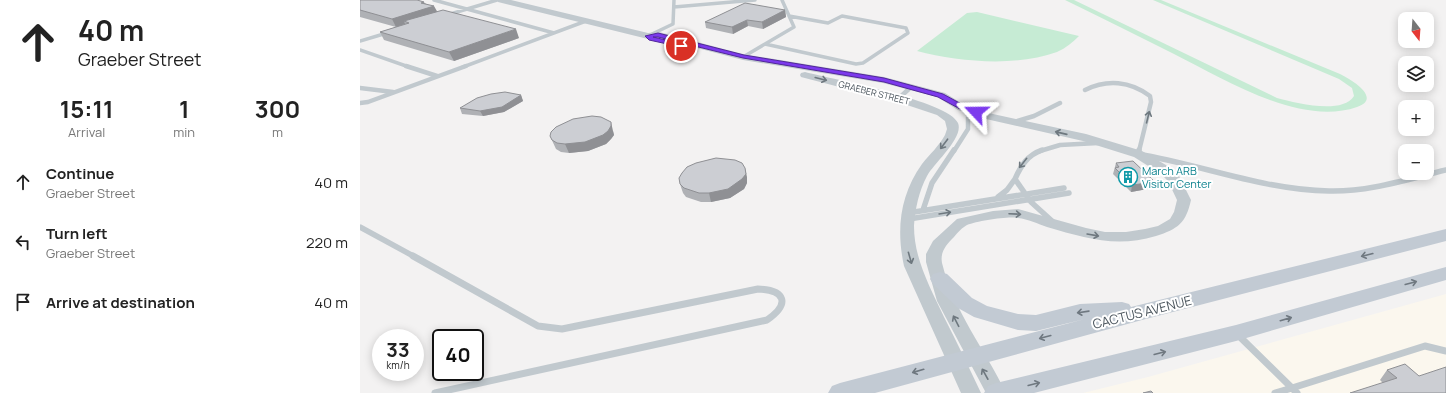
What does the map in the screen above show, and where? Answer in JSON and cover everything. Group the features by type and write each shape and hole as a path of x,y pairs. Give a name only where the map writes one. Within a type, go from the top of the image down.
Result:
{"main road":[{"name":"CACTUS AVENUE","path":"840,393 965,358 1164,306 1446,235"},
{"path":"996,393 1236,333 1446,273"},
{"path":"940,279 970,306 981,312 1018,322 1036,323 1080,312 1164,306"}],"street":[{"name":"GRAEBER STREET","path":"501,0 648,36 658,35 743,57 884,80 941,95 962,108 990,117 1086,138 1098,143 1138,154 1166,171 1180,190 1184,200 1181,212 1175,222 1152,233 1126,237 1105,237 1084,233 1018,213 993,215 971,220"},
{"name":"GRAEBER STREET","path":"648,36 651,39 915,103 934,110 949,118 953,129 922,173 915,188 907,216"},
{"path":"971,393 965,358 934,262 934,254 938,245 949,233 962,222 971,220 996,201"},
{"path":"907,216 906,229 908,251 912,266 965,358 996,393"}],"lane":[{"path":"434,0 554,33"},
{"path":"445,16 497,0"},
{"path":"648,36 669,27 672,24 674,0"},
{"path":"674,7 755,0"},
{"path":"743,57 794,27 782,0"},
{"path":"765,44 856,64 864,63 908,33 906,28 842,16 828,23 789,16"},
{"path":"360,103 368,102 586,21"},
{"path":"360,41 392,31"},
{"path":"360,35 369,38"},
{"path":"360,50 437,76"},
{"path":"1085,90 1100,84 1118,83 1138,88 1150,96 1151,102 1138,154 1169,158 1266,183 1301,189 1331,191 1354,189 1446,170"},
{"path":"898,99 911,87"},
{"path":"360,88 394,92"},
{"path":"1014,122 1034,116 1060,103"},
{"path":"923,210 932,183 968,129 968,116 962,108"},
{"path":"996,201 1015,179 1019,166 1025,159 1034,153 1056,146 1098,143"},
{"path":"1015,179 1038,211 1056,224"},
{"path":"907,216 996,201 1024,193 1064,188"},
{"path":"907,216 923,210 996,201 1029,200 1070,193"},
{"path":"360,227 538,326 562,329 575,327 758,289 779,292 784,301 782,308 776,315 767,320 435,393"},
{"path":"1236,333 1294,390"},
{"path":"1275,393 1294,390 1426,346 1444,349 1446,351"}],"shaded area":[{"path":"1446,294 1446,393 1083,393 1148,377"}],"green space":[{"path":"1065,0 1074,0 1277,98 1307,105 1329,106 1340,105 1348,102 1354,96 1352,88 1339,79 1153,0 1161,0 1340,74 1357,84 1366,94 1367,99 1364,103 1357,107 1335,111 1311,111 1287,106 1239,87"},
{"path":"977,12 1079,36 1069,45 1057,52 1024,60 969,60 933,55 917,51 967,13"}],"building":[{"path":"360,0 417,0 424,2 421,3 434,6 392,19 360,10"},
{"path":"745,3 785,10 762,22 747,20 732,27 705,22"},
{"path":"443,10 516,29 449,52 380,32 409,23 404,21"},
{"path":"505,92 521,95 502,107 480,111 460,108 477,98"},
{"path":"592,116 601,117 611,122 611,126 608,131 603,135 585,142 565,144 557,143 552,140 550,136 551,132 556,127 573,119"},
{"path":"716,158 735,160 742,163 746,174 742,179 728,189 709,193 699,193 684,188 680,184 679,178 687,167"},
{"path":"1133,161 1155,182 1132,185 1115,168 1119,167 1116,163"},
{"path":"1405,364 1419,376 1446,367 1446,393 1350,393 1397,378 1387,370"}],"place":[{"name":"March ARB Visitor Center","path":"1128,177"}],"route":[{"path":"681,46 651,39 648,36 658,35 743,57 884,80 941,95 952,100 962,108 976,112"}]}
